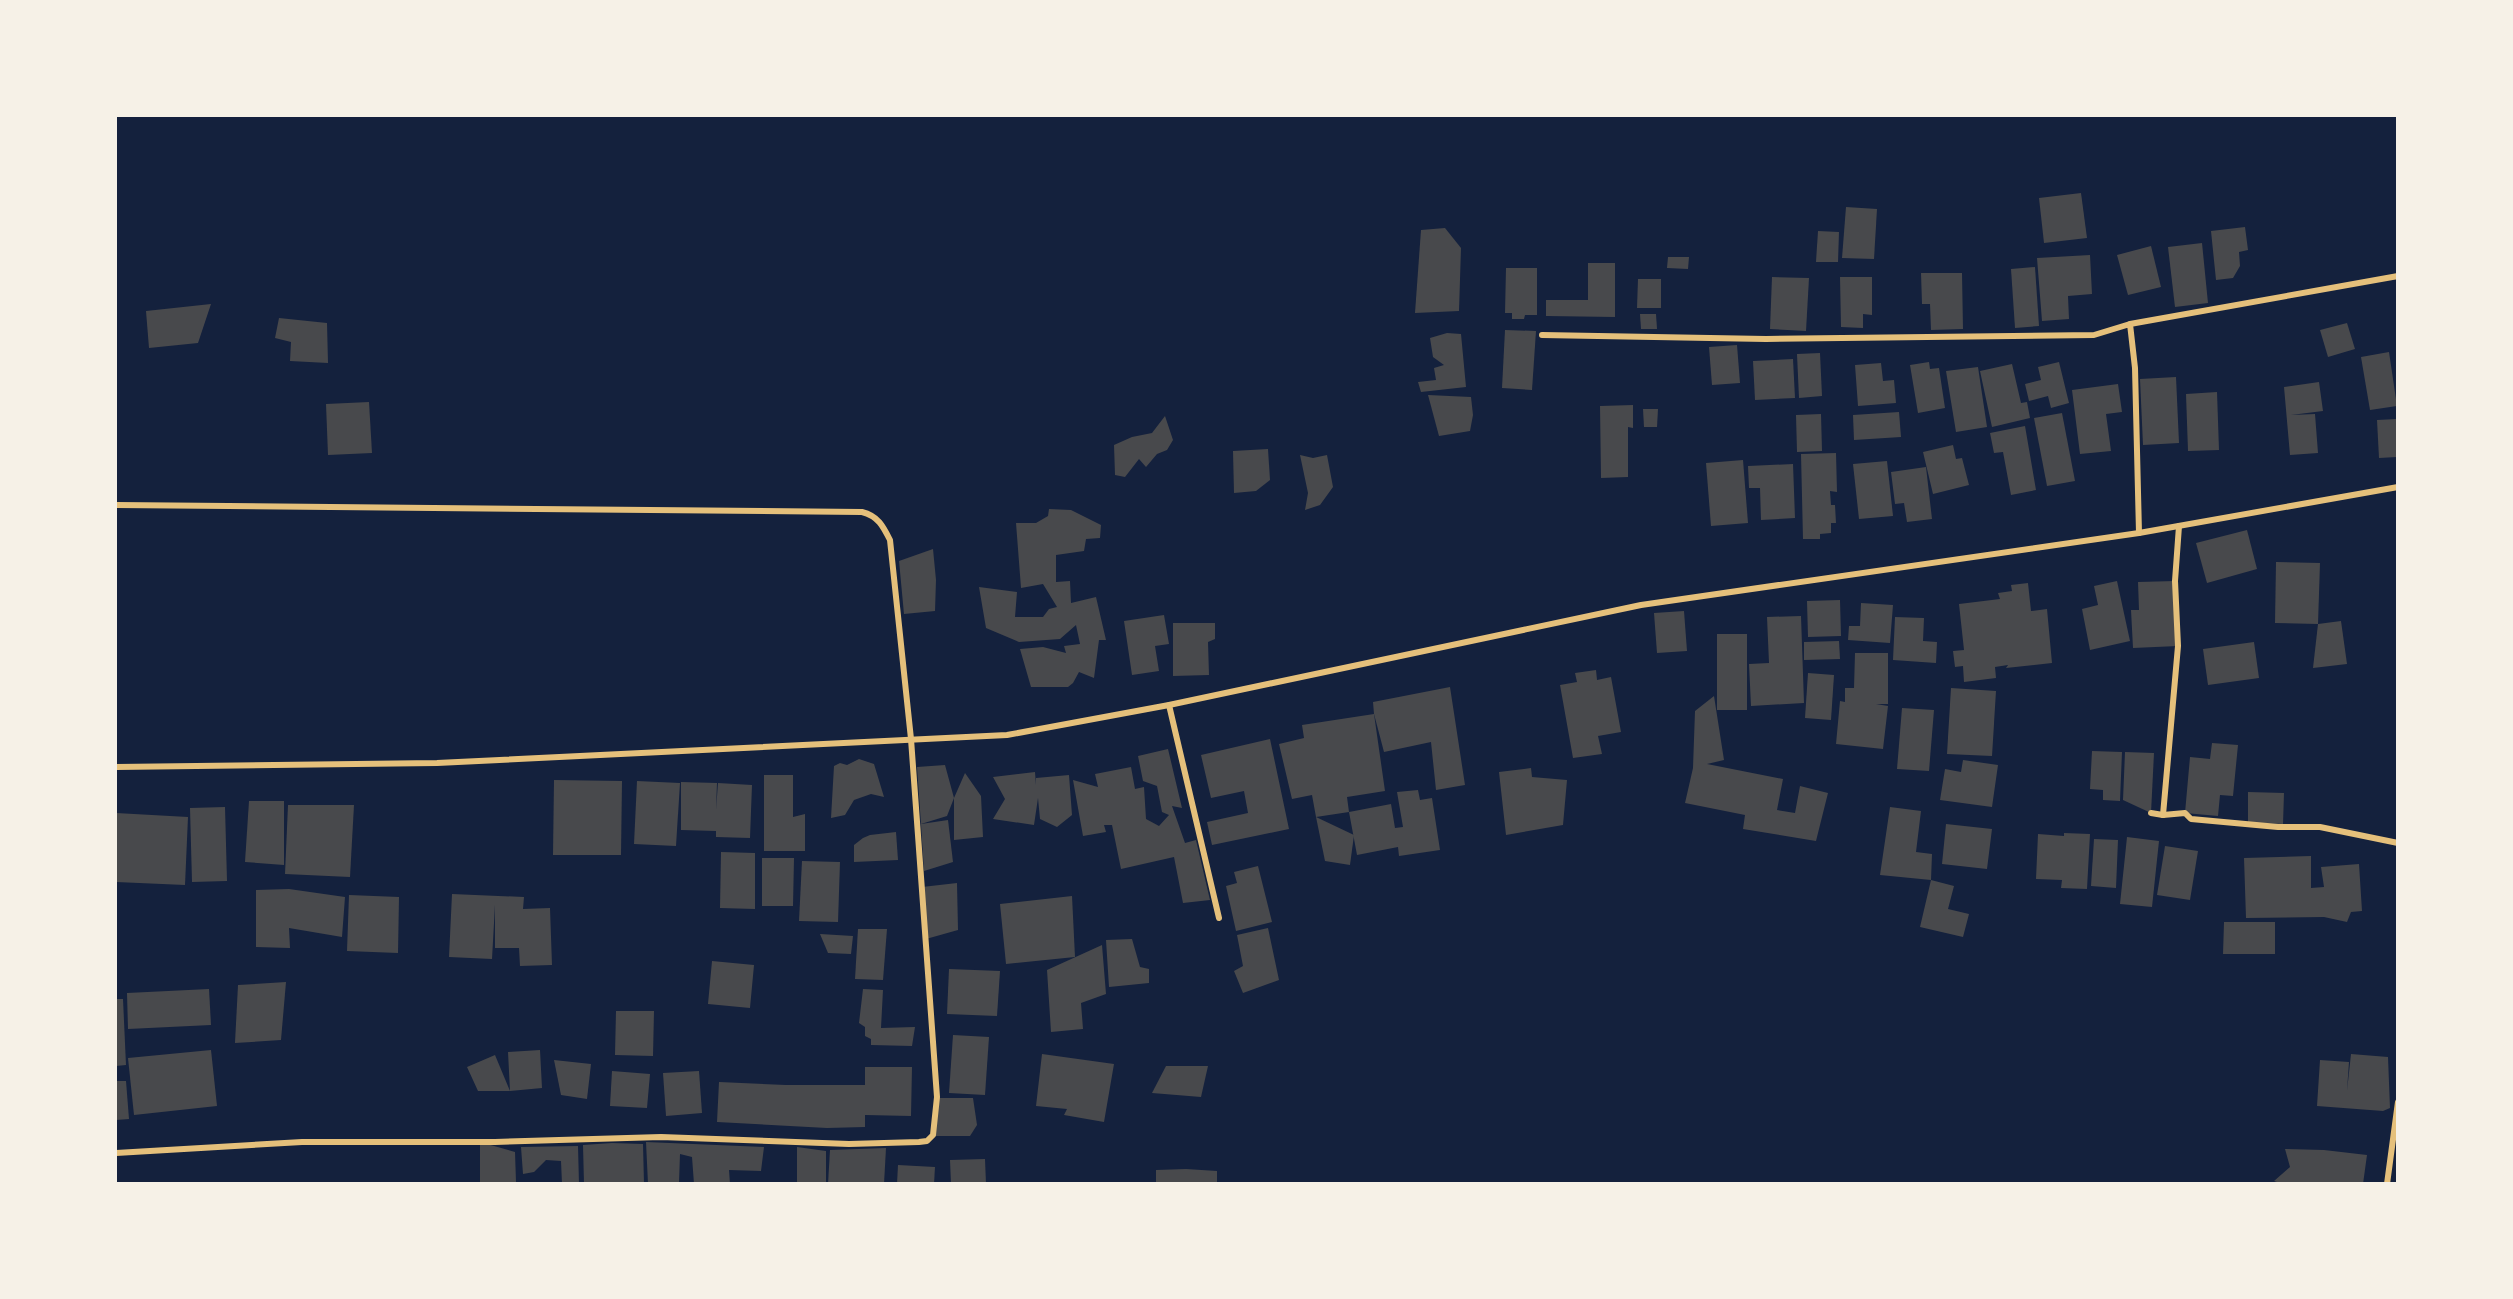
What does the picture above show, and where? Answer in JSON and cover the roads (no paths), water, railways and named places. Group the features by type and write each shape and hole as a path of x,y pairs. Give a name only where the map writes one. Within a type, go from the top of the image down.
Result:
{"street":[{"path":"1542,335 1766,339 2094,335 2130,324 2397,276"},
{"path":"2130,324 2135,368 2139,533"},
{"path":"116,767 437,763 1007,735 1169,705 1641,605 2139,533 2397,487"},
{"path":"116,505 553,508 861,512 871,514 881,522 890,540 911,739 937,1097 933,1135 927,1140 849,1144 661,1137 495,1142 302,1142 116,1153"},
{"path":"2163,815 2178,646 2175,581 2179,526"},
{"path":"1169,705 1219,918"},
{"path":"2151,813 2163,815 2185,813 2191,819 2278,827 2320,827 2397,843"},
{"path":"2387,1184 2397,1102"}]}
